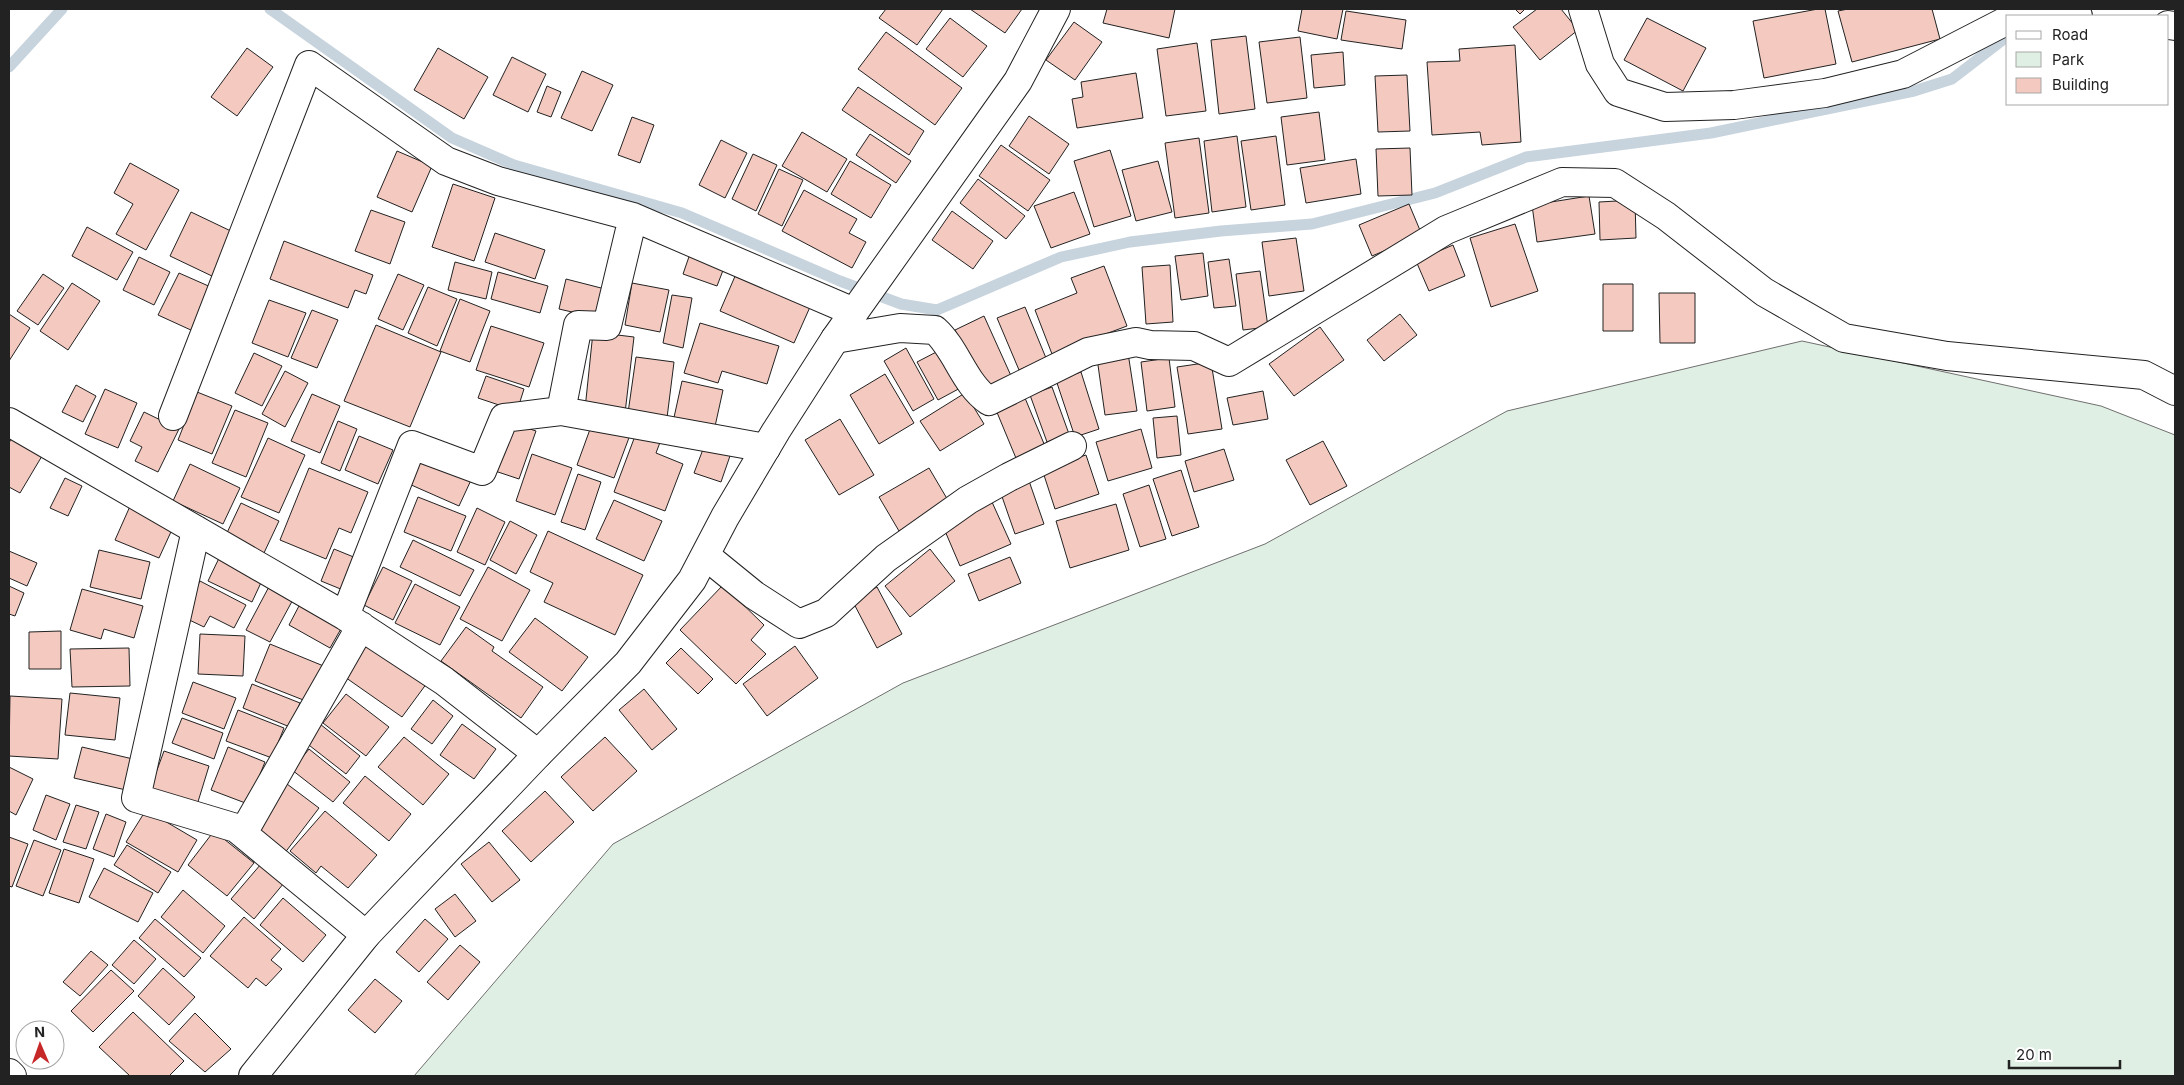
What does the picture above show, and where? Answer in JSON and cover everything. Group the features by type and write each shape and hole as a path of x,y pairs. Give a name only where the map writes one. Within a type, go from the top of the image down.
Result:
{"street":[{"path":"253,1076 366,935 538,754 628,663 692,580 766,448 835,339 1018,81 1056,9"},
{"path":"1583,9 1600,64 1618,92 1664,107 1734,105 1825,93 1903,74 2006,21"},
{"path":"2017,15 2026,11 2068,15"},
{"path":"173,416 309,65 446,161 498,181 633,217 854,312"},
{"path":"835,339 900,328 935,330 945,339 978,393 989,401 1088,352 1136,342 1150,345 1194,346 1229,362 1446,230 1562,182 1615,183 1666,216 1764,292 1844,338 1947,356 2144,375 2175,391"},
{"path":"561,411 578,325 607,326 633,217"},
{"path":"243,833 353,621 412,445 482,471 504,418 561,411 766,448"},
{"path":"9,422 353,621 444,682 538,754"},
{"path":"706,556 754,595 799,624 826,613 886,558 968,500 1008,477 1072,446"},
{"path":"196,530 136,798 236,828 366,935"},
{"path":"9,1073 12,1076"}],"green space":[{"path":"1802,341 2101,406 2175,435 2175,1076 414,1076 613,844 903,683 1265,544 1507,411"}],"building":[{"path":"886,9 943,9 917,45 879,18"},
{"path":"970,9 1022,9 1005,33"},
{"path":"1107,9 1175,9 1169,38 1103,23"},
{"path":"1302,9 1343,9 1337,39 1298,31"},
{"path":"1515,9 1525,9 1520,14"},
{"path":"1537,9 1561,9 1578,30 1540,60 1513,27"},
{"path":"1825,9 1836,64 1764,78 1753,21"},
{"path":"1848,9 1932,9 1940,39 1852,62 1838,11"},
{"path":"1346,11 1406,20 1402,49 1341,40"},
{"path":"950,18 987,46 963,77 926,49"},
{"path":"1647,18 1706,48 1683,91 1624,60"},
{"path":"1074,22 1102,42 1075,80 1046,60"},
{"path":"886,32 962,88 935,125 858,69"},
{"path":"1246,36 1255,109 1219,114 1211,40"},
{"path":"1300,37 1307,98 1267,103 1259,42"},
{"path":"1197,43 1206,111 1166,116 1157,49"},
{"path":"1515,45 1521,142 1482,145 1480,132 1432,135 1427,62 1460,61 1459,49"},
{"path":"247,48 273,67 237,116 211,97"},
{"path":"438,48 488,77 464,119 414,90"},
{"path":"1343,52 1345,85 1314,88 1311,55"},
{"path":"512,57 546,74 528,112 493,95"},
{"path":"582,71 613,85 592,131 561,118"},
{"path":"1136,73 1143,118 1077,128 1072,99 1083,97 1081,82"},
{"path":"1407,75 1410,131 1378,132 1375,76"},
{"path":"547,86 561,92 551,117 537,112"},
{"path":"858,87 924,131 909,155 842,110"},
{"path":"1319,112 1325,160 1287,165 1281,117"},
{"path":"1029,116 1069,144 1049,174 1009,146"},
{"path":"632,117 654,125 640,163 618,155"},
{"path":"802,132 847,159 827,192 782,166"},
{"path":"870,134 911,161 896,183 856,155"},
{"path":"1237,136 1246,207 1212,212 1204,141"},
{"path":"1276,136 1285,205 1251,210 1241,141"},
{"path":"1199,138 1209,213 1175,218 1165,143"},
{"path":"721,140 747,153 725,198 699,185"},
{"path":"1001,145 1050,180 1028,211 979,176"},
{"path":"1410,148 1412,195 1378,196 1376,149"},
{"path":"1110,150 1131,216 1094,227 1074,161"},
{"path":"397,151 432,166 412,212 377,197"},
{"path":"753,154 777,165 756,211 732,199"},
{"path":"1356,159 1361,194 1306,203 1300,168"},
{"path":"850,161 891,185 871,218 831,194"},
{"path":"1158,161 1172,212 1136,221 1122,170"},
{"path":"130,163 179,190 146,250 116,234 133,204 114,193"},
{"path":"779,169 803,180 782,226 758,214"},
{"path":"978,179 1025,216 1006,239 960,203"},
{"path":"453,184 495,198 474,261 432,247"},
{"path":"804,190 857,219 849,233 866,242 852,268 782,231"},
{"path":"1074,192 1090,234 1051,248 1034,206"},
{"path":"1589,196 1595,234 1537,242 1532,205"},
{"path":"1635,200 1636,238 1600,240 1599,202"},
{"path":"1409,204 1422,235 1372,256 1359,225"},
{"path":"371,210 405,222 390,264 355,251"},
{"path":"952,211 993,241 973,269 932,240"},
{"path":"191,212 235,233 214,277 170,256"},
{"path":"1515,224 1538,291 1491,307 1470,238"},
{"path":"87,227 133,252 117,280 72,256"},
{"path":"495,233 545,250 535,279 485,262"},
{"path":"1296,238 1304,291 1269,296 1262,242"},
{"path":"284,241 373,275 366,294 355,290 348,308 270,279"},
{"path":"1453,245 1465,276 1429,291 1416,261"},
{"path":"692,248 727,260 717,286 683,274"},
{"path":"1203,253 1208,296 1181,300 1175,256"},
{"path":"139,257 170,272 154,305 123,290"},
{"path":"1229,259 1236,306 1214,308 1208,262"},
{"path":"455,262 492,272 486,299 448,290"},
{"path":"1170,265 1173,322 1146,324 1142,267"},
{"path":"1104,266 1127,326 1052,354 1035,310 1077,293 1071,278"},
{"path":"739,267 814,298 794,343 720,311"},
{"path":"1260,271 1268,327 1243,330 1236,274"},
{"path":"498,272 548,286 540,313 491,299"},
{"path":"179,273 213,288 193,331 158,315"},
{"path":"43,274 64,288 38,325 17,311"},
{"path":"398,274 424,285 403,330 378,319"},
{"path":"566,279 605,289 598,318 559,309"},
{"path":"72,283 100,301 68,350 40,331"},
{"path":"632,283 669,290 660,332 625,325"},
{"path":"1603,284 1633,284 1633,331 1603,331"},
{"path":"428,287 457,299 437,346 408,333"},
{"path":"1659,293 1695,293 1695,343 1660,343"},
{"path":"672,295 692,298 683,348 663,343"},
{"path":"460,299 490,311 470,362 440,351"},
{"path":"269,300 306,313 288,357 252,343"},
{"path":"1025,307 1046,358 1019,370 997,318"},
{"path":"312,310 338,320 317,368 291,358"},
{"path":"9,314 30,328 9,361"},
{"path":"1400,314 1417,335 1384,361 1367,340"},
{"path":"984,316 1012,378 984,391 955,330"},
{"path":"700,323 779,346 767,384 722,371 718,383 684,373"},
{"path":"376,325 441,352 410,427 344,401"},
{"path":"491,326 544,343 529,387 476,370"},
{"path":"1320,327 1344,360 1294,396 1269,364"},
{"path":"593,332 634,337 625,413 585,409"},
{"path":"906,348 934,399 913,411 884,361"},
{"path":"944,348 964,386 938,400 917,362"},
{"path":"254,353 282,366 262,406 235,393"},
{"path":"1128,353 1137,411 1105,415 1097,358"},
{"path":"636,357 674,362 667,418 628,413"},
{"path":"1169,358 1175,407 1147,411 1141,362"},
{"path":"1211,362 1222,429 1188,434 1177,367"},
{"path":"285,371 308,383 285,427 262,414"},
{"path":"1081,372 1099,429 1075,437 1056,380"},
{"path":"885,374 914,423 879,444 850,395"},
{"path":"486,376 524,389 517,411 478,398"},
{"path":"682,381 723,390 714,431 673,422"},
{"path":"76,385 96,396 83,422 62,412"},
{"path":"1052,387 1069,434 1047,442 1030,395"},
{"path":"105,389 137,403 118,448 85,434"},
{"path":"1263,391 1268,419 1233,425 1227,398"},
{"path":"197,392 232,406 212,454 178,440"},
{"path":"965,393 984,424 940,451 920,421"},
{"path":"312,394 340,406 320,453 291,441"},
{"path":"1025,398 1047,451 1018,463 996,410"},
{"path":"235,410 268,423 246,477 212,463"},
{"path":"144,412 179,429 158,472 135,461 142,447 130,441"},
{"path":"1177,416 1181,455 1157,458 1153,418"},
{"path":"840,419 874,475 839,495 805,440"},
{"path":"338,421 357,429 340,471 321,463"},
{"path":"593,421 630,435 614,478 577,465"},
{"path":"512,423 536,431 519,479 495,471"},
{"path":"638,428 662,437 656,453 683,464 665,511 614,492"},
{"path":"1141,429 1152,468 1108,481 1096,442"},
{"path":"359,436 393,450 378,484 345,470"},
{"path":"268,438 305,455 279,513 241,497"},
{"path":"11,439 42,456 20,493 9,487 9,443"},
{"path":"1323,441 1347,486 1310,505 1286,460"},
{"path":"705,444 731,453 721,482 694,473"},
{"path":"1224,449 1234,480 1194,492 1185,461"},
{"path":"532,454 572,468 555,515 516,501"},
{"path":"422,455 472,478 459,506 409,484"},
{"path":"1086,455 1099,494 1055,509 1042,469"},
{"path":"190,464 240,488 223,524 173,501"},
{"path":"309,468 368,492 351,533 339,528 326,559 280,540"},
{"path":"929,468 949,502 899,531 879,497"},
{"path":"1181,470 1199,527 1172,536 1153,479"},
{"path":"578,474 601,482 585,530 561,522"},
{"path":"65,478 82,486 68,516 50,508"},
{"path":"1028,478 1044,524 1015,534 999,488"},
{"path":"1149,485 1166,539 1140,547 1123,494"},
{"path":"418,497 466,516 451,551 404,532"},
{"path":"614,500 662,521 644,561 596,539"},
{"path":"992,502 1011,544 960,566 942,524"},
{"path":"241,503 279,521 263,555 225,537"},
{"path":"131,504 175,523 159,558 115,540"},
{"path":"1116,504 1129,550 1070,568 1056,521"},
{"path":"477,508 505,522 485,565 457,552"},
{"path":"510,521 537,535 516,574 490,560"},
{"path":"548,531 643,575 615,635 544,602 553,583 530,572"},
{"path":"413,540 474,570 460,596 400,567"},
{"path":"334,549 361,560 348,592 321,581"},
{"path":"930,549 955,581 910,617 885,586"},
{"path":"99,550 150,562 141,599 90,587"},
{"path":"9,551 37,563 27,586 9,578"},
{"path":"221,554 265,574 252,602 208,581"},
{"path":"1010,557 1021,583 979,601 968,574"},
{"path":"383,567 412,581 393,620 364,605"},
{"path":"488,567 530,590 502,641 460,619"},
{"path":"200,581 246,605 234,628 210,616 204,627 181,616"},
{"path":"272,581 296,594 270,642 246,630"},
{"path":"415,584 460,607 440,645 395,623"},
{"path":"723,585 764,625 751,640 766,654 736,684 680,630"},
{"path":"9,586 24,593 15,616 9,614"},
{"path":"877,587 902,634 877,648 852,600"},
{"path":"82,589 143,606 134,638 104,629 101,639 70,630"},
{"path":"300,604 342,627 330,648 289,625"},
{"path":"535,618 588,657 562,691 509,652"},
{"path":"466,627 494,647 492,651 543,687 521,718 441,661"},
{"path":"61,631 61,669 29,669 29,632"},
{"path":"200,634 245,636 243,676 198,674"},
{"path":"367,640 427,683 402,717 342,675"},
{"path":"270,644 326,667 311,703 255,681"},
{"path":"795,646 818,678 767,716 743,684"},
{"path":"129,648 130,686 72,687 70,649"},
{"path":"681,648 713,679 698,694 666,663"},
{"path":"193,682 236,698 224,729 182,713"},
{"path":"252,684 300,703 290,727 243,708"},
{"path":"644,689 677,729 652,750 619,710"},
{"path":"70,693 120,698 115,740 65,735"},
{"path":"346,694 389,727 366,756 323,723"},
{"path":"10,696 62,699 58,759 9,756"},
{"path":"433,700 453,716 432,744 411,729"},
{"path":"238,710 284,728 272,758 226,741"},
{"path":"182,718 223,733 214,759 172,743"},
{"path":"320,724 360,756 346,774 305,742"},
{"path":"462,724 496,749 474,779 440,755"},
{"path":"404,737 449,774 423,805 378,767"},
{"path":"605,737 637,771 593,811 561,777"},
{"path":"82,747 133,759 126,790 74,778"},
{"path":"228,747 265,762 248,804 211,790"},
{"path":"309,749 350,782 333,802 292,770"},
{"path":"164,751 209,766 197,805 150,789"},
{"path":"9,767 33,779 16,815 9,811"},
{"path":"365,776 411,814 389,841 343,803"},
{"path":"287,784 319,808 284,854 252,830"},
{"path":"545,791 574,822 531,862 502,831"},
{"path":"46,795 70,804 56,840 33,830"},
{"path":"76,805 99,812 86,849 63,842"},
{"path":"146,810 197,840 178,872 126,842"},
{"path":"325,811 377,855 348,888 321,866 316,873 290,851"},
{"path":"106,814 126,822 114,857 93,849"},
{"path":"214,831 254,863 227,896 188,865"},
{"path":"9,837 28,844 12,887 9,886"},
{"path":"34,840 61,850 43,896 16,886"},
{"path":"489,842 520,880 492,902 461,864"},
{"path":"127,845 171,872 158,893 114,865"},
{"path":"64,849 94,859 79,903 49,893"},
{"path":"261,864 284,883 254,919 231,899"},
{"path":"104,868 153,893 138,922 89,897"},
{"path":"183,890 225,926 203,953 161,917"},
{"path":"455,894 476,921 455,937 435,909"},
{"path":"283,898 326,935 303,962 260,925"},
{"path":"244,917 281,949 271,960 282,969 266,986 256,978 248,988 210,956"},
{"path":"155,919 201,958 184,977 139,938"},
{"path":"425,919 448,939 419,972 396,952"},
{"path":"134,940 156,959 134,984 112,965"},
{"path":"460,945 480,962 448,1000 427,982"},
{"path":"91,951 108,965 80,996 63,982"},
{"path":"163,968 195,997 169,1025 138,996"},
{"path":"111,970 134,991 93,1032 71,1011"},
{"path":"375,979 402,1001 375,1033 348,1010"},
{"path":"133,1012 184,1061 169,1076 130,1076 99,1047"},
{"path":"195,1013 231,1049 205,1072 169,1041"}],"waterway":[{"path":"9,67 62,9"},
{"path":"270,9 452,138 514,165 682,213 840,281 901,304 937,310 1061,257 1130,242 1221,231 1312,224 1435,193 1526,157 1711,133 1914,91 1952,79 2006,38"}]}
